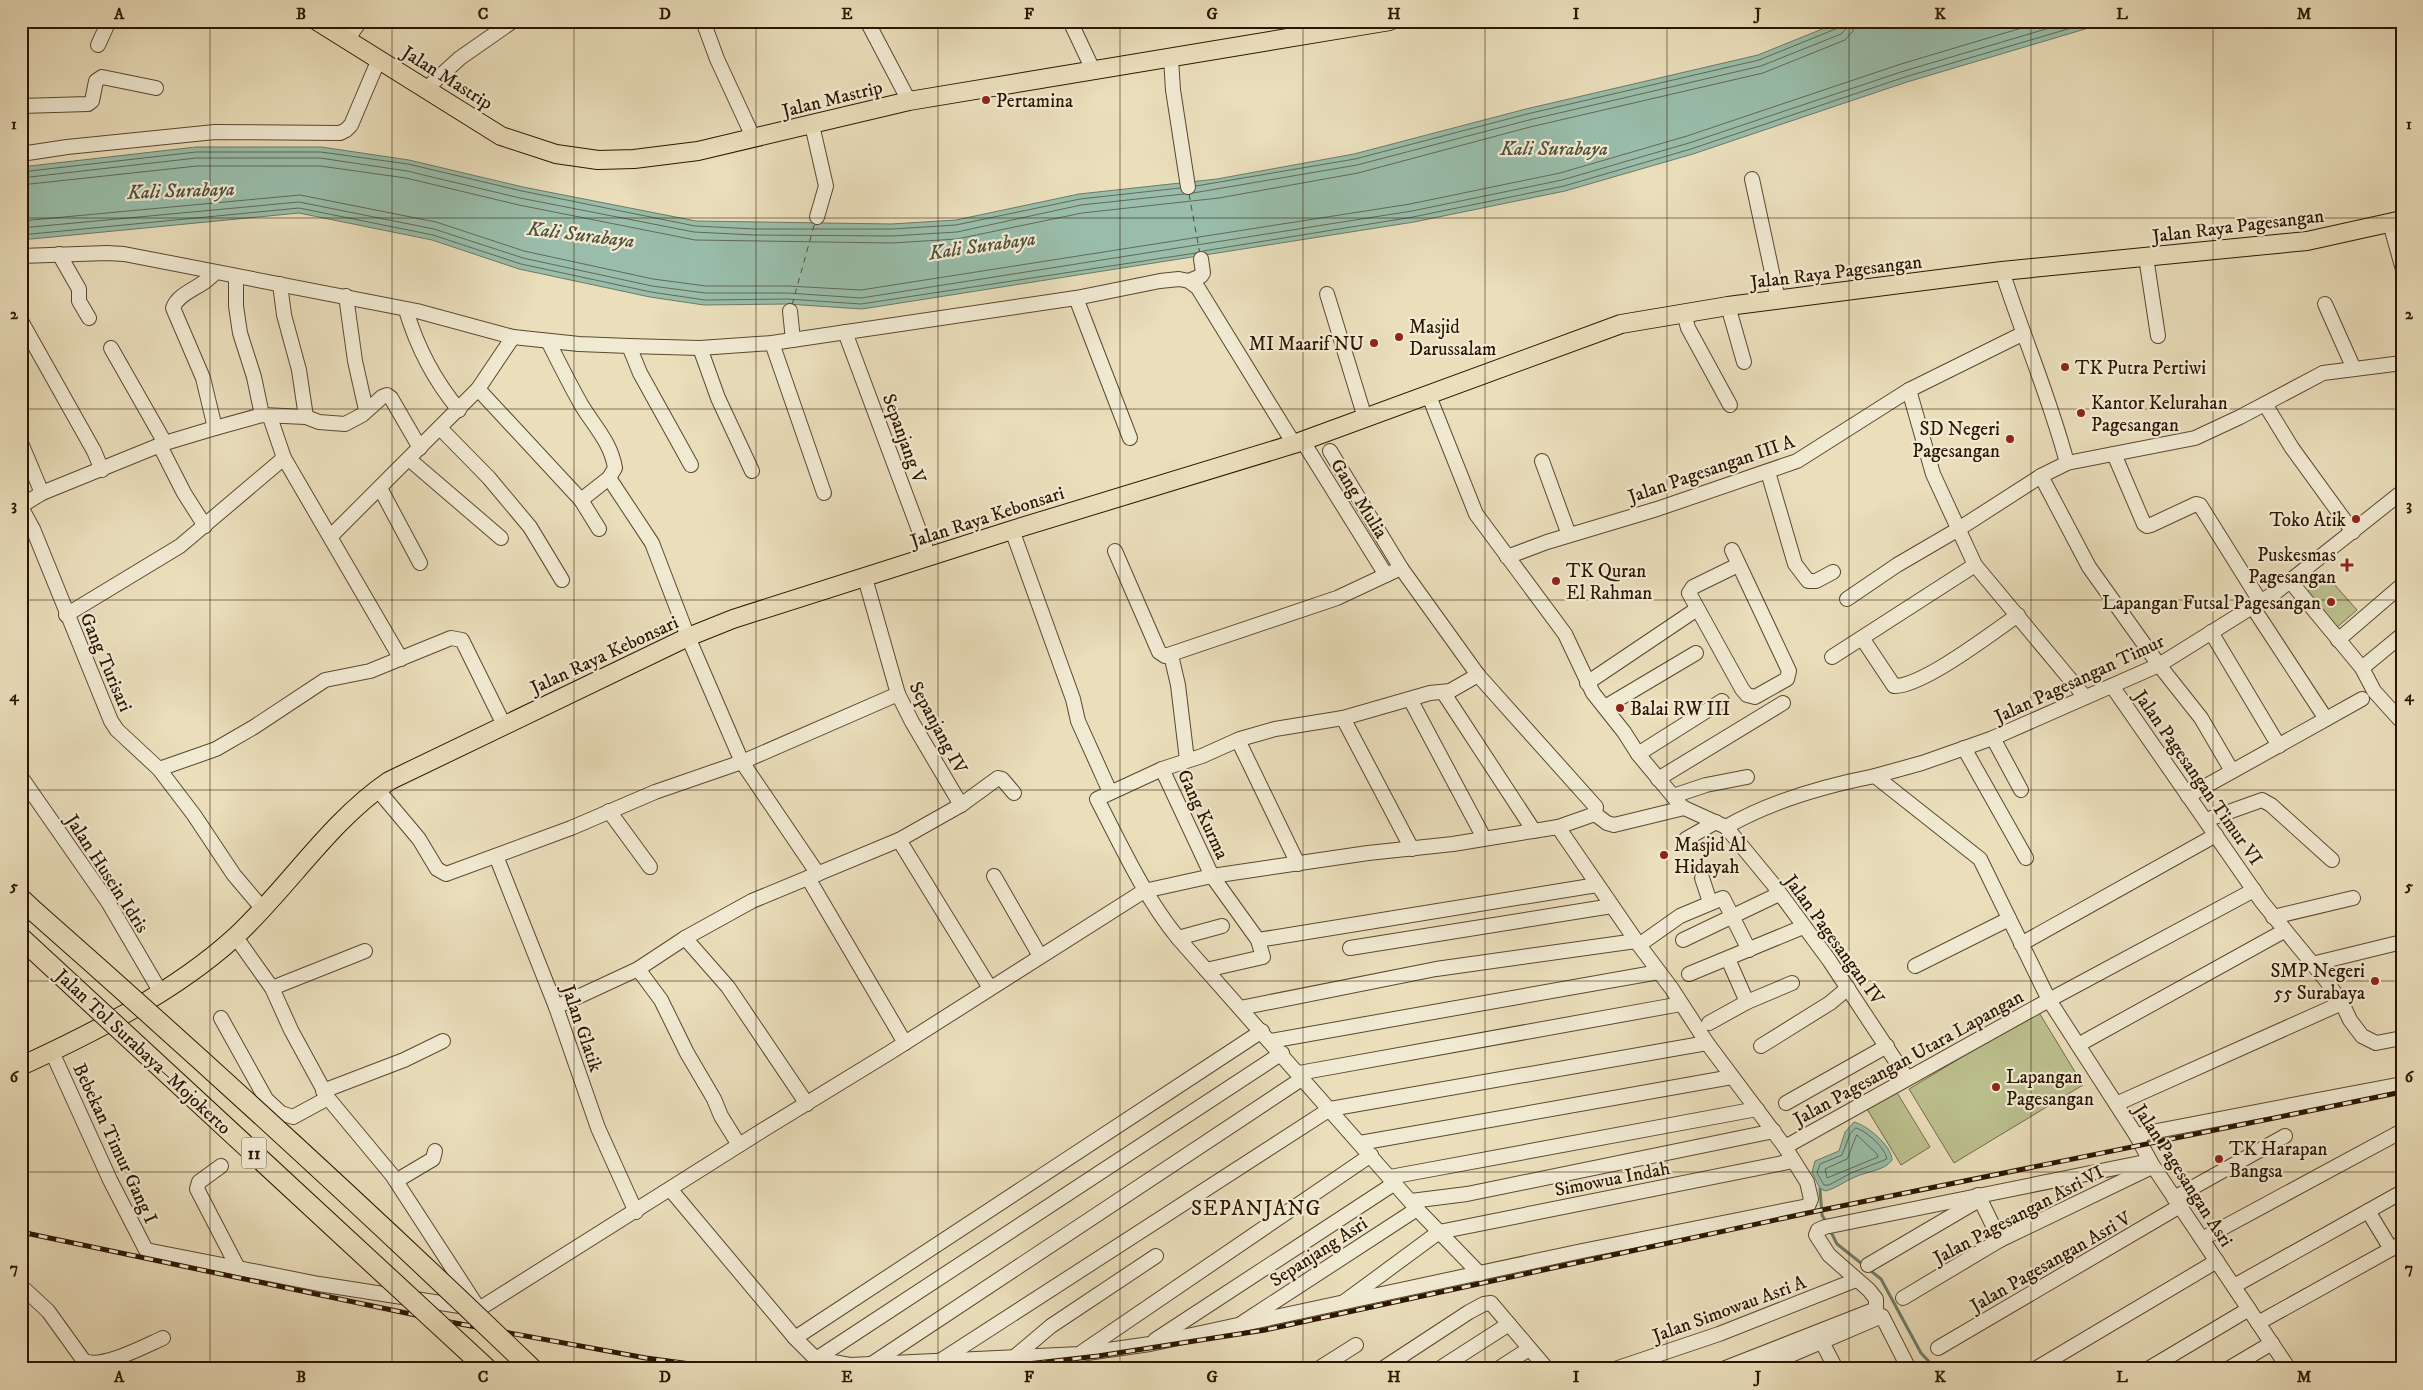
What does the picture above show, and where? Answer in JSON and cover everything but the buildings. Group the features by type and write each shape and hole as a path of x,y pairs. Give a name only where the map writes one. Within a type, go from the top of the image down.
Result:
{"highway":[{"name":"Jalan Tol Surabaya–Mojokerto","path":"21,899 152,1016 408,1251"},
{"name":"Jalan Tol Surabaya–Mojokerto","path":"21,938 487,1369"},
{"name":"11","path":"408,1251 532,1369"},
{"path":"408,1251 544,1369"}],"main road":[{"name":"Jalan Mastrip","path":"317,21 502,136 539,150 577,159 634,159 698,151 909,101 1171,58 1294,28 1390,21"},
{"name":"Jalan Raya Pagesangan","path":"1298,442 1429,396 1622,324 1728,306 2002,271 2307,242 2396,221"},
{"name":"Jalan Raya Kebonsari","path":"21,1066 89,1035 194,969 236,936 360,804 389,781 609,677 688,637 733,619 1012,530 1298,442"}],"street":[{"path":"98,45 108,21"},
{"path":"347,40 360,21"},
{"path":"427,88 460,58 513,21"},
{"path":"703,21 717,59 754,139"},
{"path":"867,21 909,101"},
{"path":"1070,21 1094,72"},
{"path":"1171,58 1174,100 1188,187"},
{"path":"21,154 67,147 215,132 340,133 350,125 379,59"},
{"path":"21,106 88,104 92,101 96,81 102,77 156,88"},
{"path":"812,125 826,186 817,216"},
{"path":"1752,179 1778,300"},
{"path":"2396,221 2402,266"},
{"path":"21,256 107,252 124,254 236,277 346,296 513,337 629,346 700,348 772,343 1076,298 1160,281 1179,279 1189,281 1201,276 1201,259"},
{"path":"60,254 79,289 79,301 89,318"},
{"path":"2146,258 2158,336"},
{"path":"2002,271 2022,334 2055,417 2067,463"},
{"path":"215,272 207,281 178,300 173,308 203,378 215,428"},
{"path":"236,277 236,306 240,333 266,416 284,458 401,658"},
{"name":"Gang Mulia","path":"1189,281 1198,288 1386,576"},
{"path":"280,284 284,315 299,370 306,417"},
{"path":"1327,294 1366,418"},
{"path":"346,296 355,361 366,410"},
{"path":"1076,298 1130,438"},
{"path":"2325,304 2354,369"},
{"path":"1728,306 1744,362"},
{"path":"406,310 438,384 458,410"},
{"path":"790,311 793,340"},
{"path":"1684,313 1688,328 1730,405"},
{"path":"21,321 94,451 102,470"},
{"name":"Sepanjang V","path":"845,332 929,557"},
{"name":"Jalan Pagesangan III A","path":"1508,557 1569,535 1798,461 1909,390 2022,334"},
{"path":"331,536 410,460 478,389 513,337"},
{"path":"548,341 583,408 603,435 613,458 615,468 609,478 580,500"},
{"path":"772,343 824,493"},
{"path":"629,346 640,373 691,464"},
{"path":"111,348 162,445 184,493 205,526"},
{"path":"700,348 718,398 752,470"},
{"path":"1848,599 1897,565 1957,530 2041,476 2067,463 2195,438 2266,404 2323,373 2402,363"},
{"path":"478,389 580,500 599,529"},
{"path":"1909,390 1933,474 1957,530 1975,565 2085,697"},
{"path":"21,506 42,493 162,445 215,428 266,416 306,417 319,422 345,424 355,419 387,395 391,398 420,448"},
{"name":"Jalan Pagesangan IV","path":"1429,396 1476,514 1565,634 1587,683 1638,754 1678,802 1721,824 1779,894 1848,988 1907,1078"},
{"path":"2266,404 2292,448 2353,532"},
{"path":"440,428 489,478 530,527 562,580"},
{"path":"21,443 42,493"},
{"path":"1330,451 1401,568 1478,675 1596,807 1599,817"},
{"path":"2114,454 2144,524 2147,526 2196,504 2200,505 2256,604 2326,719"},
{"path":"66,615 180,546 284,458"},
{"path":"410,460 501,538"},
{"path":"1542,461 1569,535"},
{"path":"1768,472 1795,564 1808,581 1816,581 1833,572"},
{"path":"2041,476 2089,567 2159,665 2201,718 2232,771"},
{"path":"609,478 652,543 688,637 742,762 813,876 905,1043"},
{"path":"380,488 420,562"},
{"name":"Jalan Pagesangan Timur","path":"1875,776 1922,763 1993,738 2159,665 2290,581 2402,492"},
{"name":"Gang Turisari","path":"21,506 33,528 66,615 116,730 159,769 194,815 234,875 262,908"},
{"path":"1012,530 1073,699 1078,721 1110,792"},
{"path":"1732,550 1789,671 1787,679 1755,697 1748,695 1689,593 1689,590 1738,565"},
{"path":"1115,551 1159,652 1165,656 1336,598 1401,568"},
{"path":"1832,656 1975,565"},
{"name":"Sepanjang IV","path":"865,578 898,694 912,722 961,805"},
{"path":"2290,581 2362,668 2374,691 2399,713"},
{"path":"2338,640 2402,585"},
{"path":"1587,683 1697,609"},
{"path":"1862,638 1894,686 1904,687 1947,663 2018,615"},
{"path":"2211,632 2279,746"},
{"path":"2362,668 2402,634"},
{"path":"159,769 216,749 254,727 325,680 370,671 451,638 462,640 504,725"},
{"path":"1605,706 1696,653"},
{"path":"1171,655 1178,685 1187,760"},
{"path":"1478,675 1450,691 1430,693 1344,718 1275,729 1238,740 1162,769 1097,798 1144,890 1159,914 1178,938 1282,1053 1414,1205 1480,1274"},
{"name":"Jalan Pagesangan Timur VI","path":"2112,686 2273,917 2342,1003 2350,1020 2362,1036 2376,1043 2402,1038"},
{"path":"1443,692 1534,831"},
{"path":"377,789 411,828 437,869 446,874 609,812 655,792 742,762 898,694"},
{"path":"1410,699 1484,838"},
{"path":"2188,796 2362,699"},
{"path":"1638,754 1722,701"},
{"path":"1658,779 1783,703"},
{"path":"1344,718 1412,849"},
{"path":"1993,738 2021,790"},
{"path":"1238,740 1298,864"},
{"path":"1964,748 2026,858"},
{"name":"Gang Kurma","path":"1162,769 1212,876 1258,940"},
{"path":"1686,839 1747,814 1833,784 1875,776 1977,856 2048,1000"},
{"name":"Jalan Husein Idris","path":"21,777 108,902 160,991"},
{"path":"221,1166 199,1182 197,1189 238,1268 319,1284 479,1309 905,1043 1144,890 1212,876 1534,831 1599,817 1614,825 1678,802 1706,785 1747,777"},
{"path":"556,1008 638,969 685,938 752,901 899,840 961,805 1000,778 1014,793"},
{"path":"2206,820 2262,800 2271,805 2332,860"},
{"path":"609,812 650,867"},
{"path":"670,1189 795,1338 816,1359 843,1365 1012,1359 1080,1354 1150,1344 1582,1251 1808,1206 1811,1199 1807,1182 1786,1147 1707,1043 1641,942 1612,906 1558,827"},
{"path":"2021,944 2216,835"},
{"path":"899,840 990,988"},
{"name":"Jalan Glatik","path":"496,856 556,1008 598,1128 636,1212"},
{"path":"994,876 1040,956"},
{"path":"1702,878 1710,902"},
{"path":"1206,970 1262,956 1258,940 1597,885"},
{"name":"Jalan Pagesangan Utara Lapangan","path":"1786,1147 2048,1000 2254,890"},
{"path":"1683,940 1779,894"},
{"path":"2273,917 2353,898"},
{"path":"1240,1008 1436,969 1641,942 1680,916 1710,902 1725,899 1749,950"},
{"path":"1350,948 1612,906"},
{"path":"1915,966 2009,918"},
{"path":"1178,938 1222,926"},
{"path":"1689,974 1803,927"},
{"path":"2078,1045 2284,931"},
{"path":"236,936 272,988 290,1030 326,1095 396,1181 479,1309"},
{"path":"685,938 728,987 807,1104"},
{"path":"2312,964 2402,942"},
{"path":"272,988 365,951"},
{"path":"1728,959 1747,1002"},
{"path":"638,969 661,1000 687,1053 739,1145"},
{"path":"795,1338 1266,1036 1659,972"},
{"path":"1709,1023 1747,1002 1792,984"},
{"path":"1761,1046 1830,1002 1848,988"},
{"name":"Jalan Pagesangan Asri","path":"2048,1000 2136,1135 2152,1164 2289,1369"},
{"path":"2116,1104 2342,1003"},
{"path":"870,1365 1301,1075 1681,1004"},
{"path":"221,1018 262,1092 282,1113 293,1117 326,1095 443,1041"},
{"path":"939,1362 1330,1108 1707,1043"},
{"path":"1786,1103 1887,1046"},
{"name":"Bebekan Timur Gang I","path":"52,1052 110,1180 146,1250 238,1268"},
{"path":"816,1359 1282,1053"},
{"path":"1360,1143 1732,1078"},
{"path":"2136,1135 2402,1084"},
{"path":"1150,1344 1392,1180 1756,1109"},
{"path":"1414,1205 1774,1131"},
{"path":"2202,1239 2402,1131"},
{"name":"Jalan Pagesangan Asri V","path":"1938,1348 2285,1136"},
{"path":"396,1181 433,1159 435,1151"},
{"path":"1080,1354 1371,1155"},
{"name":"Simowua Indah","path":"1439,1232 1793,1161"},
{"path":"1909,1369 1879,1312 1876,1299 1869,1290 1829,1255 1816,1235 1818,1230 1828,1226 2152,1164"},
{"name":"Jalan Pagesangan Asri VI","path":"1902,1298 2000,1240 2152,1164"},
{"path":"2234,1286 2402,1192"},
{"path":"1979,1197 2000,1240"},
{"path":"1868,1265 1979,1197"},
{"name":"Sepanjang Asri","path":"1239,1326 1414,1205"},
{"path":"2258,1322 2396,1246 2368,1211"},
{"path":"1340,1304 1439,1232"},
{"path":"1012,1359 1050,1326 1156,1256"},
{"path":"2035,1369 2216,1261"},
{"name":"Jalan Simowau Asri A","path":"1615,1369 1719,1334 1856,1280"},
{"path":"21,1286 48,1311 84,1361 91,1364 118,1363 163,1338"},
{"path":"1382,1369 1469,1312 1484,1304 1491,1303 1547,1369"},
{"path":"2148,1369 2249,1309"},
{"path":"1758,1369 1822,1342 1879,1312"},
{"path":"1723,1369 1879,1312"},
{"path":"1439,1369 1509,1324"},
{"path":"1822,1342 1836,1369"},
{"path":"2228,1369 2272,1343"},
{"path":"1318,1369 1356,1346"},
{"path":"1498,1369 1529,1349"}],"shaded area":[{"name":"Lapangan Futsal Pagesangan","path":"2326,575 2357,610 2335,629 2305,594"},
{"name":"Lapangan Pagesangan","path":"2038,1011 2083,1085 1954,1163 1909,1089"},
{"path":"1896,1091 1930,1147 1901,1165 1867,1109"}],"water":[{"name":"Kali Surabaya","path":"1842,21 2112,21 1907,82 1693,154 1565,191 1414,222 862,309 787,304 704,305 650,297 519,269 432,240 299,213 21,240 21,167 196,147 321,147 409,160 523,187 696,221 891,224 956,220 1079,194 1217,179 1354,154 1526,109 1758,55"},
{"path":"1854,1122 1865,1127 1878,1137 1888,1149 1892,1160 1880,1169 1855,1177 1830,1190 1820,1189 1812,1172 1815,1161 1839,1151 1845,1132"}],"waterway":[{"path":"1820,1189 1822,1215 1826,1222"},
{"path":"1830,1230 1837,1244 1881,1279 1921,1353 1936,1369"}],"ferry route":[{"path":"1189,194 1200,254"},
{"path":"792,305 815,222"}],"railway":[{"path":"983,1369 1098,1356 1265,1330 1817,1211 2402,1092"},
{"path":"21,1232 444,1321 646,1358 720,1368 788,1369"}],"place":[{"name":"Pertamina","path":"986,100"},
{"name":"Masjid Darussalam","path":"1399,337"},
{"name":"MI Maarif NU","path":"1374,343"},
{"name":"TK Putra Pertiwi","path":"2065,367"},
{"name":"Kantor Kelurahan Pagesangan","path":"2081,413"},
{"name":"SD Negeri Pagesangan","path":"2010,439"},
{"name":"Toko Atik","path":"2356,519"},
{"name":"Puskesmas Pagesangan","path":"2347,565"},
{"name":"TK Quran El Rahman","path":"1556,581"},
{"name":"Lapangan Futsal Pagesangan","path":"2331,602"},
{"name":"Balai RW III","path":"1620,708"},
{"name":"Masjid Al Hidayah","path":"1664,855"},
{"name":"SMP Negeri 55 Surabaya","path":"2375,981"},
{"name":"Lapangan Pagesangan","path":"1996,1087"},
{"name":"TK Harapan Bangsa","path":"2219,1159"}],"district":[{"name":"SEPANJANG","path":"1256,1208"}]}
